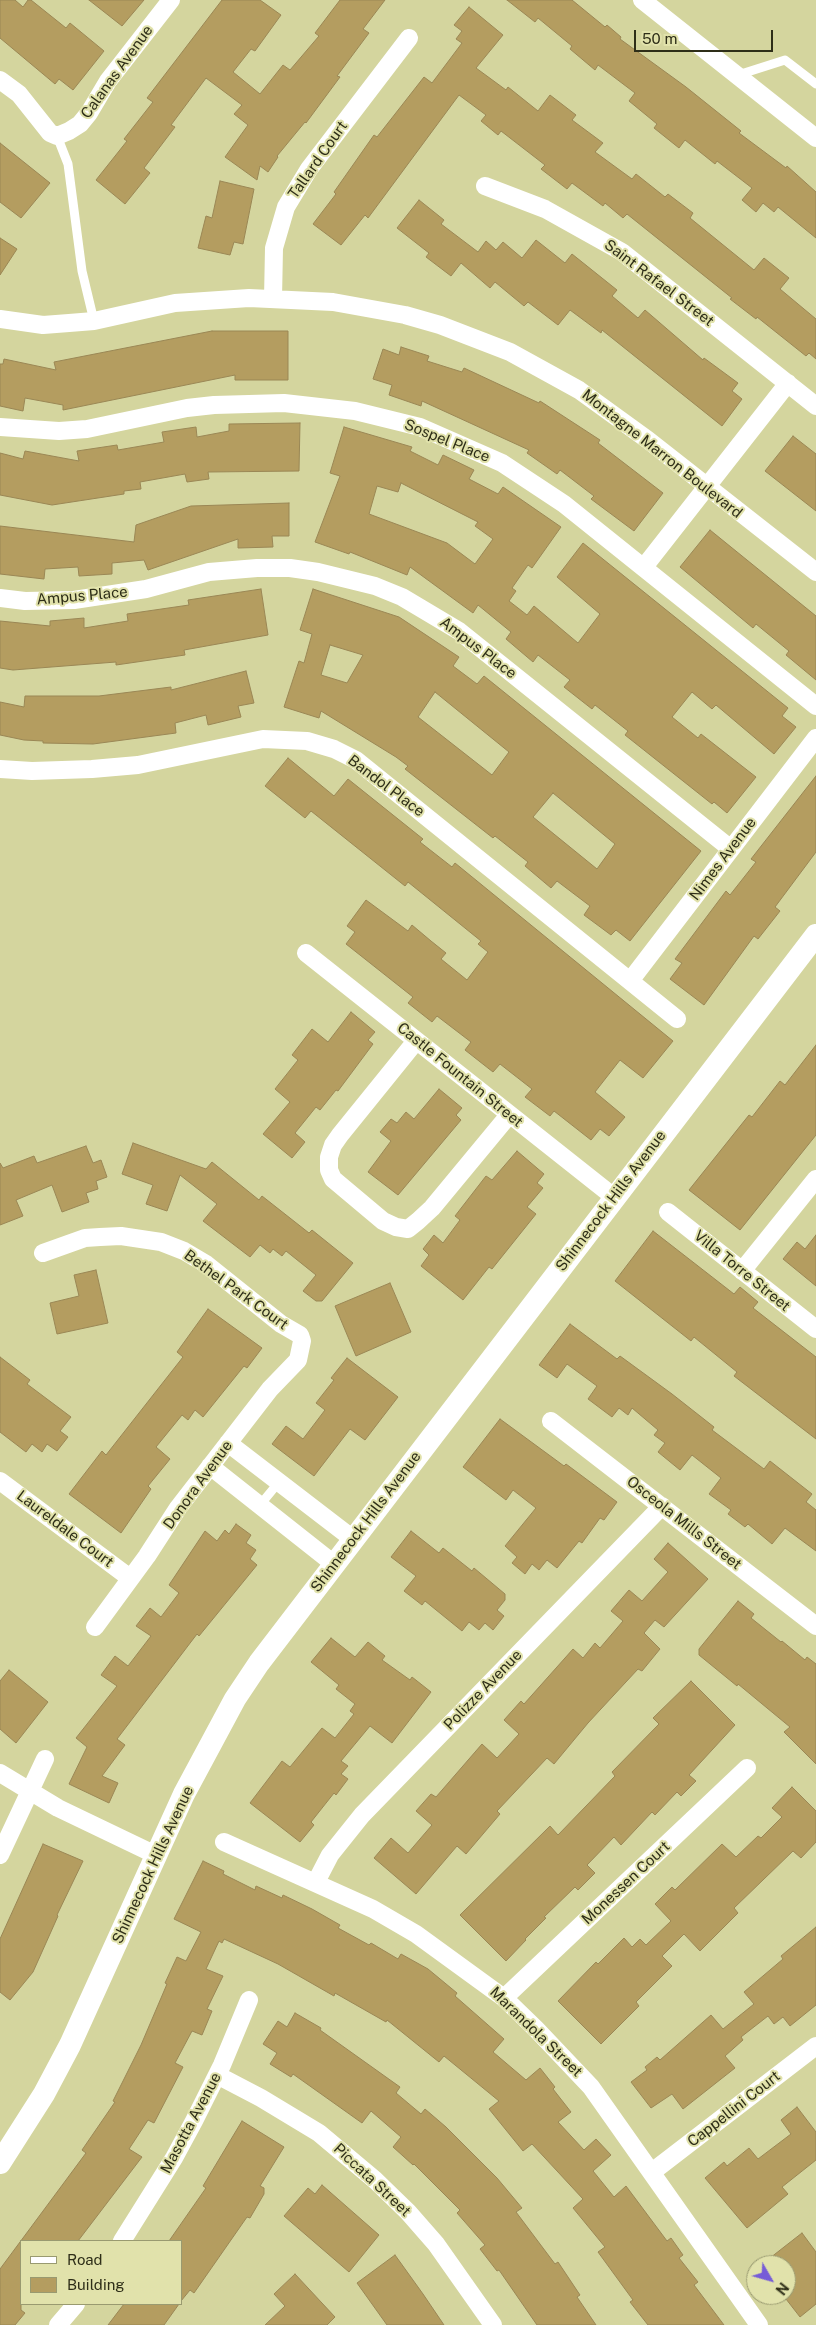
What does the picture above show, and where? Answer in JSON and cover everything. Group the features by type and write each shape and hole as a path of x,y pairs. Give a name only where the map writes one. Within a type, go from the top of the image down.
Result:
{"street":[{"name":"Calanas Avenue","path":"57,136 80,124 89,113 108,80 171,0"},
{"path":"642,0 816,138"},
{"name":"Tallard Court","path":"273,300 274,248 286,207 309,169 408,38"},
{"path":"0,80 24,100 46,129 57,136"},
{"name":"Saint Rafael Street","path":"486,186 546,208 622,252 816,406"},
{"name":"Montagne Marron Boulevard","path":"0,319 43,325 94,321 175,303 249,298 333,302 368,307 440,325 488,342 579,390 707,486 816,572"},
{"path":"644,567 788,384"},
{"name":"Sospel Place","path":"0,427 59,431 87,429 187,408 267,403 316,405 391,419 420,427 502,463 564,504 816,706"},
{"name":"Ampus Place","path":"0,598 25,601 74,600 146,590 216,571 257,568 290,568 318,572 375,586 402,597 460,631 730,849"},
{"name":"Nimes Avenue","path":"630,981 816,738"},
{"name":"Bandol Place","path":"0,769 49,770 138,765 262,739 307,741 334,749 356,760 677,1019"},
{"name":"Shinnecock Hills Avenue","path":"0,2163 44,2094 70,2046 156,1855 204,1755 235,1699 353,1539 816,935"},
{"name":"Castle Fountain Street","path":"306,954 614,1197"},
{"path":"416,1040 340,1135 333,1145 329,1157 329,1170 333,1179 383,1221 396,1227 408,1228 418,1222 432,1208 509,1115"},
{"path":"742,1271 816,1179"},
{"name":"Villa Torre Street","path":"668,1212 816,1329"},
{"name":"Bethel Park Court","path":"43,1254 85,1238 121,1236 161,1242 184,1250 206,1264 282,1324 300,1335 303,1346"},
{"name":"Donora Avenue","path":"95,1626 210,1466 270,1389 298,1360 303,1346"},
{"name":"Osceola Mills Street","path":"551,1421 816,1626"},
{"path":"228,1443 353,1539"},
{"path":"210,1466 334,1564"},
{"name":"Laureldale Court","path":"0,1481 130,1578"},
{"name":"Polizze Avenue","path":"316,1882 330,1855 362,1815 662,1506"},
{"path":"0,1855 45,1759"},
{"name":"Monessen Court","path":"504,1998 748,1768"},
{"path":"0,1773 29,1791 156,1855"},
{"name":"Marandola Street","path":"224,1842 316,1882 372,1909 416,1934 504,1998 536,2028 591,2087 759,2325"},
{"name":"Masotta Avenue","path":"123,2240 174,2158 216,2075 249,2000"},
{"name":"Cappellini Court","path":"652,2172 816,2046"},
{"name":"Piccata Street","path":"216,2075 261,2098 319,2133 368,2174 408,2212 436,2244 493,2325"},
{"path":"58,2325 75,2305"}],"lane":[{"path":"738,76 785,60 816,84"},
{"path":"57,136 68,164 82,271 94,321"},
{"path":"260,1506 279,1482"}],"building":[{"path":"0,0 15,0 23,7 28,0 31,0 66,28 70,23 104,51 73,90 59,79 55,84 0,38"},
{"path":"89,0 144,0 122,26"},
{"path":"222,0 260,0 281,15 255,51 251,49 233,72 260,94 283,65 290,70 319,36 315,33 340,0 385,0 363,29 369,33 337,76 340,77 306,123 277,156 268,172 260,166 257,180 225,157 248,125 234,114 242,105 206,78 171,125 175,127 144,168 150,173 125,204 96,180 127,141 124,139 153,102 147,98"},
{"path":"507,0 572,0 605,27 607,25 621,37 620,39 686,87 741,131 739,133 786,168 787,166 816,192 816,238 778,207 774,212 763,203 756,212 742,200 752,188 717,161 715,164 685,140 679,148 654,128 657,124 629,101 635,93 598,65 595,70 570,49 572,46 538,18 535,22"},
{"path":"469,7 503,35 476,68 506,90 508,87 538,111 550,95 576,115 572,120 603,143 595,152 632,179 636,174 665,197 668,194 693,213 690,218 754,270 764,258 789,278 780,289 816,319 816,359 809,353 806,356 757,317 756,319 627,214 623,218 605,203 603,206 572,183 567,189 541,169 545,165 501,131 498,135 481,121 486,115 459,95 368,218 365,215 341,245 313,224 336,194 334,192 374,135 377,137 424,77 432,83 462,43 456,39 462,31 454,25"},
{"path":"0,143 50,183 21,218 0,202"},
{"path":"220,181 254,189 243,244 234,242 230,255 198,248 206,216 212,218"},
{"path":"419,200 444,220 441,224 478,252 486,241 496,250 503,242 522,258 536,240 565,263 572,254 617,290 612,296 638,318 645,310 703,360 704,358 738,383 732,391 742,399 722,426 602,330 601,333 570,310 558,325 528,302 524,306 495,282 490,288 461,263 451,276 426,257 429,253 397,228"},
{"path":"0,238 17,249 0,275"},
{"path":"212,331 288,331 288,380 235,380 235,375 63,410 63,405 25,398 23,411 0,406 0,364 3,364 4,359 56,370 54,362"},
{"path":"401,347 429,356 427,361 462,372 464,368 539,403 540,401 600,440 598,443 663,493 634,531 591,499 594,496 560,470 557,474 527,453 529,450 422,401 421,406 389,395 392,385 373,379 383,349 399,355"},
{"path":"300,423 299,471 208,472 209,479 187,482 185,474 140,482 141,489 124,491 124,494 52,505 0,495 0,453 23,459 25,451 79,461 77,451 117,445 118,450 164,442 162,432 196,427 197,437 229,431 229,424"},
{"path":"344,427 412,447 410,451 438,465 443,455 474,470 469,479 498,494 503,487 561,527 532,568 528,565 512,588 516,591 509,601 527,615 534,606 578,643 600,614 557,577 583,543 788,708 782,716 796,727 774,754 716,705 712,709 692,692 672,717 698,738 701,734 756,777 727,813 714,802 712,804 625,735 628,731 595,705 592,709 564,687 570,680 538,655 533,662 506,639 511,632 478,605 473,613 410,567 407,575 350,552 349,554 315,542 340,476 330,473","holes":["401,483 478,522 475,526 493,539 475,564 447,543 369,514 377,486 398,492"]},
{"path":"793,436 816,454 816,511 765,471"},
{"path":"289,503 289,536 272,536 273,547 238,548 238,539 148,570 144,560 112,563 112,574 79,576 78,567 45,569 44,579 0,574 0,526 134,542 136,525 191,506"},
{"path":"710,530 816,616 816,680 786,655 789,651 756,624 753,628 680,567"},
{"path":"261,589 268,635 184,650 185,655 116,665 116,662 13,670 0,668 0,621 50,626 50,621 84,618 84,628 128,621 127,614 189,605 188,600"},
{"path":"313,589 399,617 459,657 453,666 477,684 484,676 701,851 630,941 616,930 611,935 584,915 590,906 557,881 551,888 525,866 528,862 495,836 493,838 405,769 408,766 396,757 321,711 319,718 284,707 299,661 304,663 312,634 300,630","holes":["330,645 363,655 347,683 321,675","435,692 509,752 492,775 418,717","553,793 615,844 597,869 533,817"]},
{"path":"246,671 254,703 238,706 241,717 208,725 206,715 175,723 176,733 93,744 43,743 43,741 24,740 0,735 0,702 24,707 25,696 99,696 171,687 171,690"},
{"path":"288,758 334,796 348,779 423,839 420,842 452,867 455,863 673,1041 643,1078 620,1060 595,1092 625,1117 609,1136 600,1129 591,1140 554,1111 550,1116 525,1097 532,1089 500,1064 493,1072 465,1050 471,1042 437,1016 432,1022 408,1003 413,997 346,944 355,932 347,926 366,900 408,931 412,925 446,953 441,959 467,980 488,952 478,944 481,941 408,882 405,886 311,811 305,818 265,786"},
{"path":"816,776 816,852 775,907 780,911 758,939 754,936 704,1005 670,979 682,963 675,959 726,891 730,895 756,862 751,859"},
{"path":"351,1012 375,1032 368,1040 373,1044 338,1091 336,1090 320,1110 316,1107 295,1133 305,1142 292,1158 263,1134 290,1102 275,1089 298,1060 292,1055 312,1029 328,1042"},
{"path":"816,1045 816,1135 740,1230 689,1190 749,1115 752,1117 780,1081 785,1085"},
{"path":"439,1089 462,1108 456,1115 461,1120 398,1195 368,1172 391,1141 380,1132 391,1119 397,1123 406,1112 414,1119"},
{"path":"133,1143 206,1169 212,1162 259,1200 262,1196 309,1233 312,1230 353,1263 322,1301 316,1301 303,1291 316,1275 286,1251 282,1256 273,1249 270,1253 260,1245 250,1257 203,1221 217,1204 180,1175 167,1211 146,1204 153,1185 122,1174"},
{"path":"86,1146 93,1163 101,1160 107,1177 96,1181 98,1189 86,1193 89,1202 62,1212 52,1185 16,1200 23,1216 0,1225 0,1163 3,1168 34,1156 37,1163"},
{"path":"517,1151 544,1174 537,1183 543,1188 527,1207 536,1214 492,1269 489,1267 463,1300 421,1266 429,1255 423,1249 434,1235 443,1243 460,1220 455,1216 486,1176 492,1180"},
{"path":"653,1231 734,1294 740,1287 758,1302 753,1308 816,1357 816,1439 734,1376 737,1372 694,1337 691,1341 615,1281"},
{"path":"816,1235 816,1286 783,1259 797,1242 805,1249"},
{"path":"96,1270 108,1323 57,1334 50,1303 79,1296 74,1275"},
{"path":"390,1283 411,1332 356,1356 335,1306"},
{"path":"208,1309 262,1348 247,1368 244,1366 203,1417 195,1410 188,1420 182,1415 156,1447 170,1459 148,1486 151,1489 121,1533 69,1494 102,1451 106,1455 183,1357 177,1352"},
{"path":"570,1324 617,1359 620,1356 672,1394 714,1427 712,1430 764,1469 770,1461 812,1494 806,1502 816,1510 816,1551 785,1528 772,1544 748,1524 745,1527 728,1514 731,1510 709,1494 721,1478 692,1455 680,1470 658,1452 665,1443 654,1435 658,1430 632,1408 628,1415 619,1408 612,1417 588,1399 597,1386 567,1364 557,1378 539,1365"},
{"path":"0,1357 30,1380 27,1384 71,1417 60,1431 68,1437 57,1451 47,1444 42,1452 32,1444 26,1452 0,1432"},
{"path":"347,1358 398,1397 365,1440 350,1429 314,1476 272,1444 286,1426 303,1439 325,1410 316,1403 334,1380 331,1378"},
{"path":"500,1419 617,1502 604,1520 600,1518 582,1543 579,1541 557,1568 547,1560 539,1570 532,1564 525,1574 512,1563 517,1557 505,1546 536,1508 513,1490 506,1500 463,1467"},
{"path":"236,1524 251,1535 246,1543 256,1550 250,1559 257,1565 199,1636 197,1634 117,1739 125,1745 102,1776 118,1783 109,1803 69,1784 87,1747 76,1738 117,1686 101,1675 115,1656 128,1666 151,1636 136,1626 150,1608 161,1617 179,1593 169,1585 205,1531 217,1541 225,1530 229,1534"},
{"path":"411,1531 439,1553 443,1548 472,1571 474,1568 505,1594 505,1600 497,1610 504,1616 493,1630 485,1623 479,1630 469,1622 462,1631 425,1601 422,1605 404,1591 416,1576 391,1557"},
{"path":"668,1543 708,1579 664,1627 655,1620 644,1633 660,1649 642,1671 638,1669 588,1723 554,1764 547,1758 497,1811 500,1814 466,1854 457,1846 416,1894 374,1858 391,1838 408,1853 432,1825 416,1811 431,1794 436,1797 482,1744 497,1758 519,1734 504,1720 521,1701 524,1704 573,1649 583,1658 595,1643 600,1648 623,1621 611,1611 629,1590 642,1601 668,1572 654,1559"},
{"path":"738,1601 754,1614 751,1618 805,1660 807,1657 816,1664 816,1764 784,1732 790,1727 699,1655 699,1649"},
{"path":"331,1638 355,1657 368,1642 385,1656 382,1660 410,1680 412,1677 431,1692 392,1743 370,1726 341,1761 348,1766 341,1774 348,1779 311,1822 314,1825 300,1842 250,1803 282,1761 290,1767 322,1728 335,1738 354,1714 350,1711 355,1704 336,1689 339,1685 311,1662"},
{"path":"9,1670 48,1702 16,1743 0,1729 0,1681"},
{"path":"691,1681 735,1725 689,1775 696,1781 681,1796 677,1792 655,1815 652,1812 621,1845 614,1837 587,1865 595,1873 578,1890 575,1887 544,1917 546,1918 506,1961 460,1915 550,1826 558,1835 615,1776 612,1772 659,1724 653,1718"},
{"path":"792,1787 816,1811 816,1842 801,1858 793,1851 734,1908 738,1913 700,1951 684,1934 662,1956 672,1966 636,2002 639,2006 601,2044 558,2001 596,1962 598,1964 624,1938 632,1947 640,1939 646,1945 671,1921 655,1904 672,1887 675,1890 722,1844 736,1857 758,1836 761,1838 782,1817 772,1808"},
{"path":"43,1844 83,1861 57,1915 33,1972 10,2000 0,1992 0,1939"},
{"path":"203,1861 224,1871 223,1874 255,1890 256,1886 282,1898 283,1895 312,1909 340,1925 338,1928 369,1945 371,1943 398,1959 401,1954 428,1969 457,1993 455,1996 504,2039 493,2052 526,2080 540,2068 571,2112 558,2122 584,2150 596,2139 611,2155 593,2171 614,2197 626,2186 667,2241 671,2238 683,2255 679,2258 698,2282 694,2285 724,2325 648,2325 630,2302 633,2300 598,2252 605,2247 573,2208 583,2199 532,2144 523,2151 489,2109 499,2101 444,2056 439,2062 387,2020 386,2022 335,1993 334,1996 278,1964 224,1939 222,1943 219,1941 206,1969 223,1976 207,2009 212,2011 202,2035 192,2031 175,2063 183,2067 154,2123 148,2120 129,2149 142,2157 79,2240 22,2240 86,2153 82,2150 115,2102 113,2101 141,2045 177,1957 186,1961 201,1932 174,1919"},
{"path":"816,1927 816,2005 790,2026 783,2017 774,2024 768,2016 741,2037 743,2040 725,2056 735,2068 683,2109 672,2094 651,2108 631,2082 647,2070 645,2067 657,2057 660,2060 711,2015 723,2029 754,2004 744,1992 783,1959 781,1956"},
{"path":"295,2013 321,2028 320,2030 400,2087 396,2093 421,2114 425,2109 446,2127 497,2178 522,2208 516,2212 555,2264 558,2262 580,2295 577,2297 596,2325 537,2325 499,2270 497,2271 480,2249 485,2245 457,2213 460,2210 414,2164 393,2147 401,2137 371,2111 362,2123 293,2074 291,2077 270,2064 277,2053 263,2044 278,2021 287,2027"},
{"path":"797,2107 816,2132 816,2160 782,2187 788,2194 747,2228 705,2178 724,2162 727,2166 749,2148 758,2159 791,2134 781,2120"},
{"path":"242,2121 284,2147 260,2186 264,2188 264,2194 250,2218 247,2217 194,2293 190,2290 182,2300 182,2240 170,2240 206,2188 203,2186"},
{"path":"322,2185 379,2235 349,2272 284,2216 308,2188 315,2194"},
{"path":"802,2233 816,2252 816,2304 800,2317 791,2305 796,2305 796,2255 774,2255"},
{"path":"20,2242 20,2305 21,2310 25,2313 15,2325 0,2325 0,2269"},
{"path":"395,2255 444,2325 387,2325 357,2283"},
{"path":"295,2274 335,2317 327,2325 265,2325 285,2306 274,2294"},
{"path":"123,2305 178,2305 164,2325 108,2325"}]}
